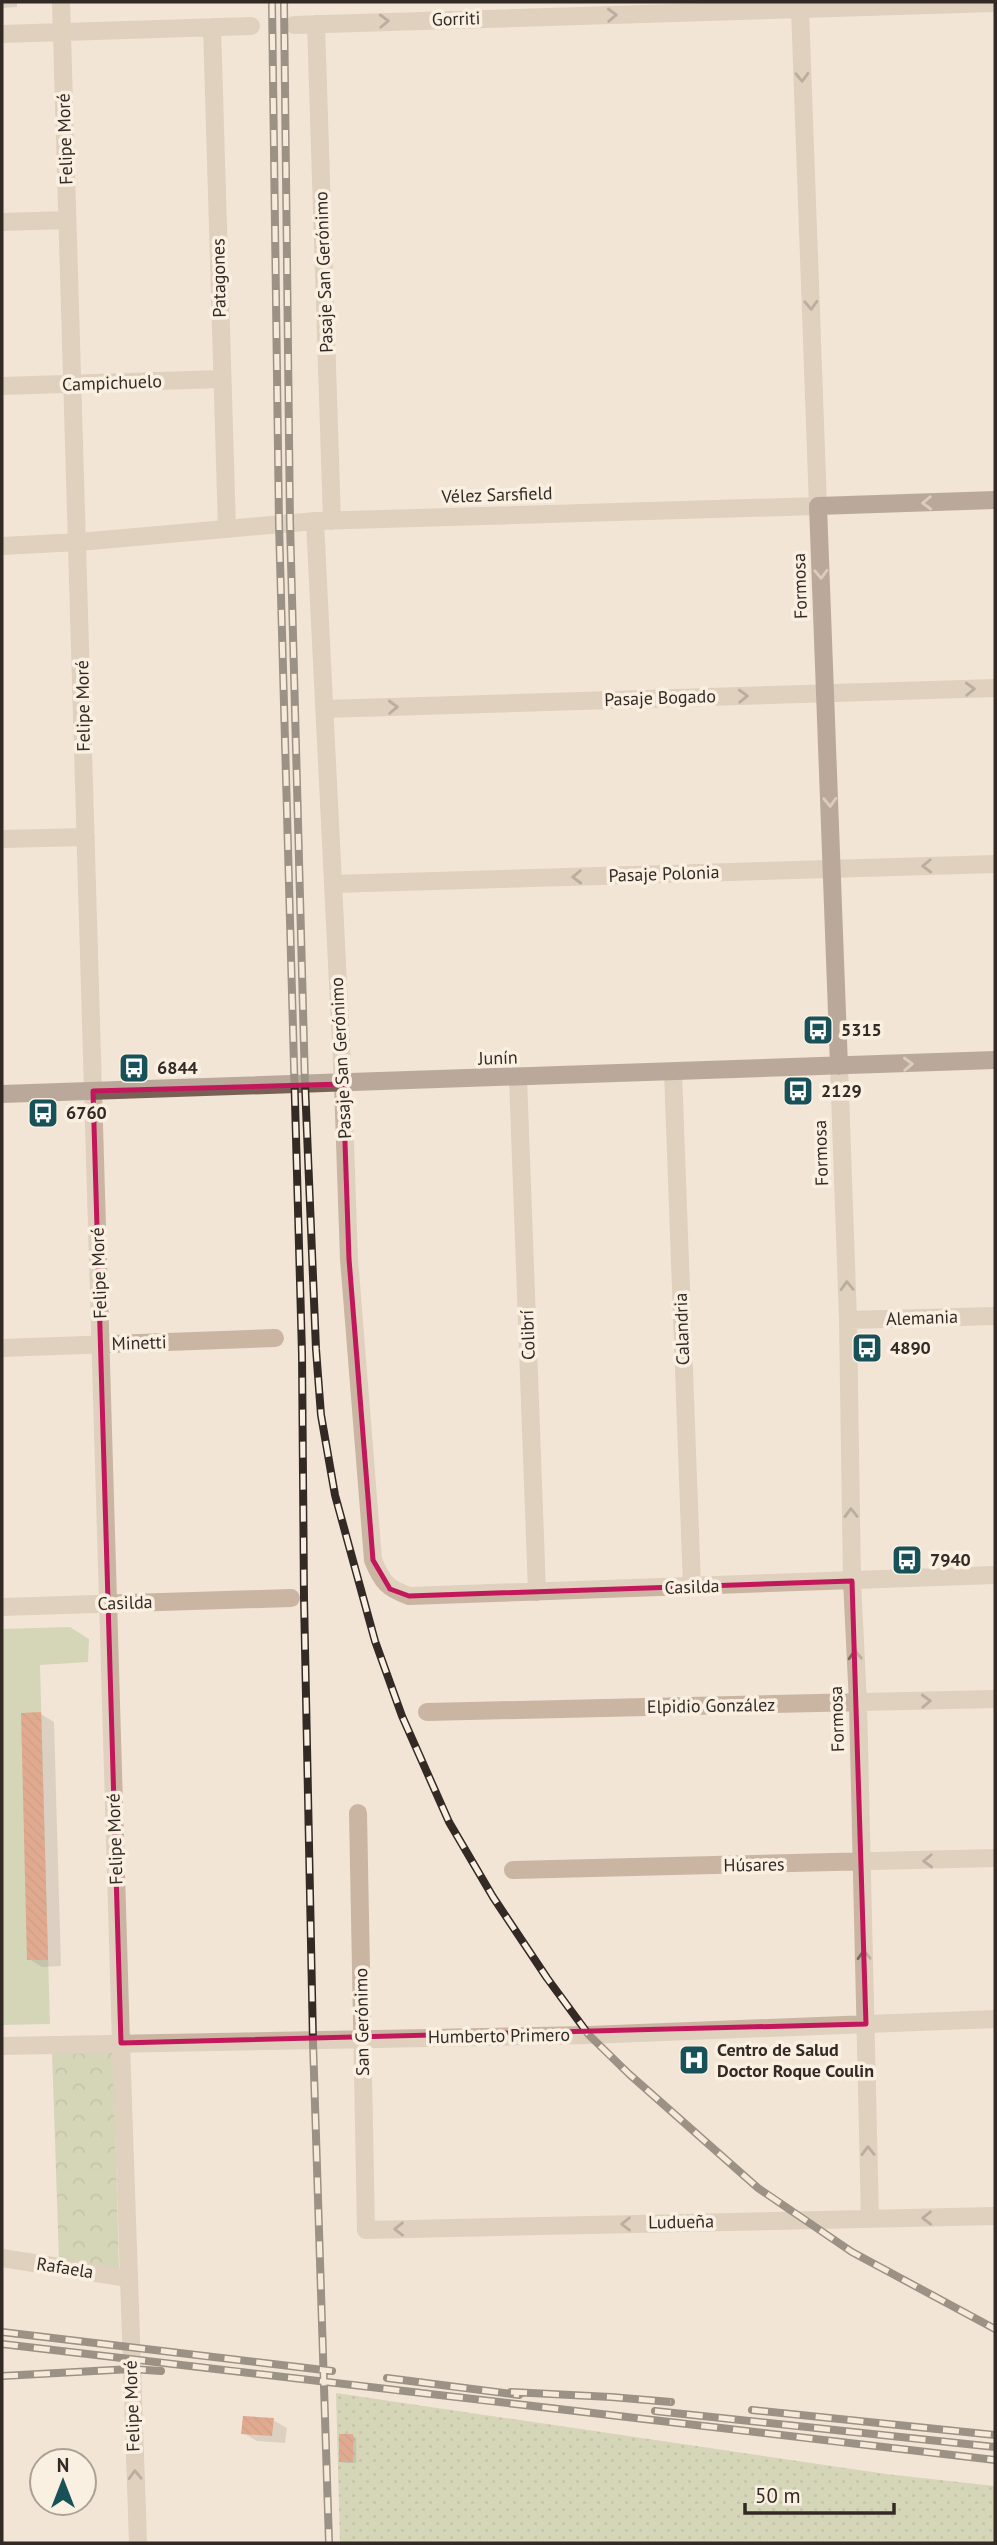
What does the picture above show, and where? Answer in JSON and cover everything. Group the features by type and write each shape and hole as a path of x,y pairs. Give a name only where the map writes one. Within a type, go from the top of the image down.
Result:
{"main road":[{"name":"Vélez Sarsfield","path":"818,506 995,500"},
{"name":"Formosa","path":"818,506 839,1066"},
{"name":"Junín","path":"2,1094 995,1060"}],"street":[{"name":"Felipe Moré","path":"61,2 138,2543"},
{"name":"Gorriti","path":"294,24 801,5 995,3"},
{"name":"Formosa","path":"801,5 818,506"},
{"name":"Pasaje San Gerónimo","path":"316,24 324,521 324,709 349,1259 373,1560 390,1589"},
{"path":"2,34 251,26"},
{"name":"Patagones","path":"212,27 227,528"},
{"path":"2,222 67,220"},
{"name":"Campichuelo","path":"2,386 221,379"},
{"name":"Vélez Sarsfield","path":"2,546 324,521 818,506"},
{"name":"Pasaje Bogado","path":"324,709 995,688"},
{"path":"2,839 86,837"},
{"name":"Pasaje Polonia","path":"333,884 995,864"},
{"name":"Formosa","path":"839,1066 848,1320 852,1581 858,1703 870,2219"},
{"name":"Calandria","path":"673,1072 692,1587"},
{"name":"Colibrí","path":"519,1078 537,1592"},
{"name":"Alemania","path":"848,1320 995,1315"},
{"name":"Minetti","path":"2,1348 275,1338"},
{"name":"Casilda","path":"390,1589 409,1596 995,1575"},
{"name":"Casilda","path":"2,1607 291,1598"},
{"name":"Elpidio González","path":"427,1712 995,1699"},
{"name":"San Gerónimo","path":"358,1813 366,2230"},
{"name":"Húsares","path":"513,1870 995,1858"},
{"name":"Humberto Primero","path":"2,2046 589,2035 995,2019"},
{"name":"Ludueña","path":"366,2230 995,2216"},
{"name":"Rafaela","path":"2,2258 128,2278"}],"highlighted area":[{"path":"343,1084 349,1259 373,1560 390,1589 409,1596 852,1581 866,2024 121,2043 93,1091"}],"green space":[{"path":"70,1627 89,1639 88,1662 40,1665 50,2024 2,2025 2,1629"},
{"path":"113,2051 119,2268 59,2260 52,2052"},
{"path":"336,2393 886,2474 995,2486 995,2543 340,2543"}],"building":[{"path":"41,1712 48,1960 27,1960 21,1713"},
{"path":"243,2416 274,2418 272,2436 241,2434"},
{"path":"339,2434 353,2434 353,2462 339,2462"}],"railway":[{"path":"272,2 279,524 302,1354 313,2042 329,2543"},
{"path":"284,2 290,523 305,1084 316,1349 321,1415 335,1495 375,1641 402,1716 449,1822 493,1897 589,2035 758,2188 852,2252 995,2329"},
{"path":"2,2332 332,2371"},
{"path":"2,2344 995,2460"},
{"path":"2,2376 131,2369 161,2371"},
{"path":"387,2378 519,2395"},
{"path":"511,2392 671,2402"},
{"path":"752,2410 995,2435"},
{"path":"655,2411 995,2447"}],"place":[{"name":"5315","path":"818,1030"},
{"name":"6844","path":"134,1068"},
{"name":"2129","path":"798,1091"},
{"name":"6760","path":"43,1113"},
{"name":"4890","path":"867,1348"},
{"name":"7940","path":"907,1560"},
{"name":"Centro de Salud Doctor Roque Coulin","path":"694,2060"}]}
